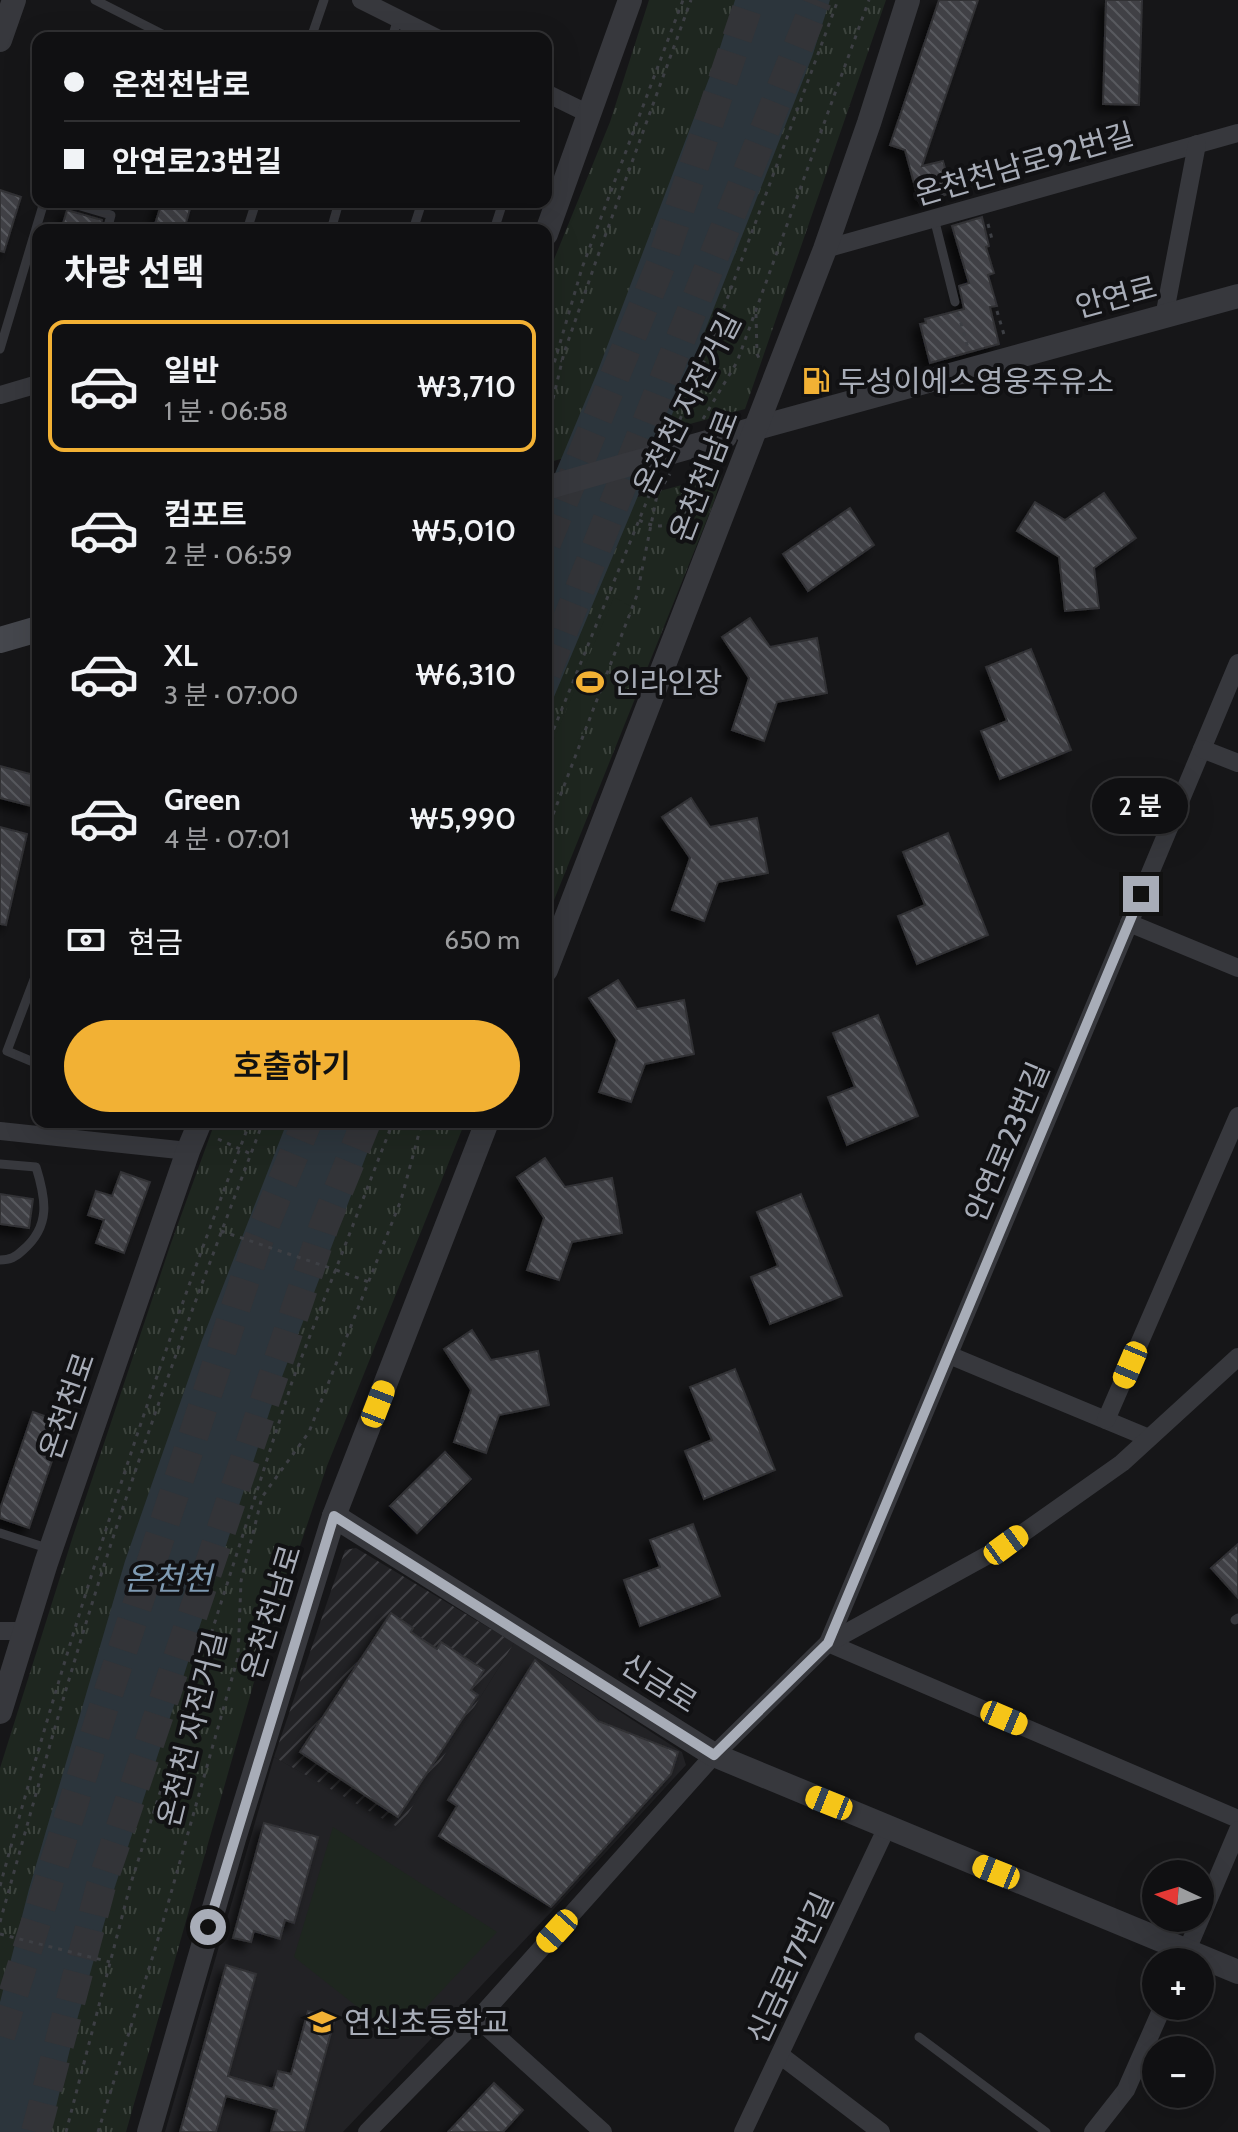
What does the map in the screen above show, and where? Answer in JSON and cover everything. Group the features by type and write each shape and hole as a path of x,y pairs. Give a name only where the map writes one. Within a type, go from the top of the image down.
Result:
{"main road":[{"path":"0,640 32,631"}],"street":[{"path":"0,40 14,0"},
{"path":"361,0 425,32"},
{"name":"온천천남로","path":"552,955 825,249 908,0"},
{"path":"550,224 627,1"},
{"path":"552,96 589,114"},
{"name":"온천천남로92번길","path":"825,249 1238,133"},
{"path":"1164,317 1197,144"},
{"name":"안연로","path":"552,486 1238,296"},
{"path":"0,395 32,386"},
{"name":"안연로23번길","path":"828,1643 1238,663"},
{"path":"1202,749 1238,763"},
{"path":"1129,923 1238,968"},
{"path":"1106,1420 1238,1116"},
{"name":"온천천남로","path":"149,2132 234,1839 334,1516 485,1128"},
{"path":"0,1131 195,1134"},
{"name":"온천천로","path":"0,1712 51,1550 195,1134"},
{"path":"949,1355 1149,1438"},
{"path":"367,2132 478,2019 714,1755 828,1643 1006,1545 1122,1463 1238,1357"},
{"name":"신금로","path":"334,1516 714,1755 1166,1948"},
{"path":"0,1631 26,1631"},
{"path":"828,1643 1238,1819"},
{"name":"신금로17번길","path":"743,2132 887,1827"},
{"path":"1187,1948 1238,1830"},
{"name":"신금로","path":"1214,1965 1238,1972"},
{"path":"478,2019 603,2132"},
{"path":"1093,2132 1126,2090 1157,2020"},
{"path":"780,2055 881,2132"}],"lane":[{"path":"95,0 158,32"},
{"path":"313,32 324,0"},
{"path":"394,32 398,18"},
{"path":"87,208 111,215 109,224"},
{"path":"934,218 955,302"},
{"path":"0,349 32,242"},
{"path":"32,991 7,1051 32,1061"},
{"path":"0,1164 36,1167 44,1193 42,1229 15,1257 0,1260"},
{"path":"0,1533 51,1550"},
{"path":"919,2037 1046,2132"}],"path":[{"path":"552,370 582,268 683,0"},
{"path":"552,403 562,361 596,261 691,0"},
{"path":"674,435 838,0"},
{"name":"온천천 자전거길","path":"697,429 737,362 869,0"},
{"path":"955,302 974,369"},
{"name":"온천천 자전거길","path":"756,311 757,354 765,364"},
{"path":"997,311 1010,359"},
{"path":"555,359 562,361"},
{"path":"552,363 555,359"},
{"name":"온천천 자전거길","path":"552,817 637,595 657,495 673,469"},
{"path":"552,733 657,477"},
{"path":"639,520 651,526 663,526 685,515 700,499 711,494"},
{"path":"0,1886 91,1575 162,1359 248,1128"},
{"path":"0,1922 60,1709 130,1487 261,1128"},
{"path":"66,2132 130,1886 292,1382 391,1128"},
{"name":"온천천 자전거길","path":"98,2132 156,1946 238,1657 241,1581 262,1497 309,1432 401,1200 420,1128"},
{"path":"195,1134 251,1154"},
{"path":"210,1226 369,1282"},
{"path":"0,1934 110,1962"}],"shaded area":[{"path":"356,1548 514,1643 399,1828 274,1757 345,1550"},
{"name":"연신초등학교","path":"514,1643 682,1752 686,1765 343,2132 165,2132 274,1757 399,1827"}],"green space":[{"path":"649,0 886,0 745,409 552,461 552,264 610,122"},
{"path":"722,474 714,502 552,905 552,520"},
{"name":"인라인장","path":"614,597 632,607 552,806 552,744"},
{"path":"213,1128 463,1128 327,1466 254,1682 126,2132 0,2132 0,1768 73,1536"},
{"path":"333,1827 497,1932 397,2038 294,1957"}],"water":[{"path":"735,0 830,0 812,57 676,405 552,702 552,481 597,373 716,60"},
{"name":"온천천","path":"285,1128 377,1128 274,1398 111,1899 50,2132 0,2132 0,2002 29,1889 125,1561 202,1340"}],"building":[{"path":"939,0 978,0 922,166 943,161 952,193 919,202 905,150 890,145"},
{"path":"1106,0 1142,0 1139,105 1103,104"},
{"path":"0,190 21,197 4,252 0,251"},
{"path":"160,208 190,208 186,224 155,224"},
{"path":"67,210 102,220 101,224 63,224"},
{"path":"982,217 994,273 988,275 997,306 990,307 999,344 930,363 920,324 926,323 925,319 964,309 959,286 969,283 952,226"},
{"path":"1104,493 1136,538 1094,568 1099,608 1065,611 1059,557 1017,531 1035,502 1065,520"},
{"path":"850,508 874,545 808,591 783,554"},
{"path":"750,618 770,647 817,638 827,693 777,702 764,741 732,730 749,678 722,637"},
{"path":"1031,649 1071,750 1000,779 981,731 1007,721 986,667"},
{"path":"0,766 32,774 32,806 0,798"},
{"path":"691,798 710,827 757,818 768,873 718,882 704,921 672,910 690,858 662,817"},
{"path":"0,827 27,834 6,925 0,924"},
{"path":"948,833 988,935 917,964 898,916 925,905 903,852"},
{"path":"618,980 637,1009 684,1000 694,1054 645,1064 631,1102 599,1092 617,1040 589,998"},
{"path":"878,1015 918,1116 847,1145 828,1097 855,1087 833,1033"},
{"path":"545,1158 565,1187 612,1178 622,1233 572,1242 559,1280 527,1270 544,1218 517,1177"},
{"path":"121,1172 150,1182 124,1253 96,1243 104,1220 88,1215 96,1191 112,1196"},
{"path":"0,1194 33,1199 29,1228 0,1224"},
{"path":"801,1194 842,1296 770,1324 751,1277 778,1266 757,1212"},
{"path":"472,1330 491,1360 538,1351 549,1405 499,1415 486,1453 454,1442 471,1390 444,1349"},
{"path":"735,1369 775,1470 704,1499 685,1451 712,1440 690,1387"},
{"path":"33,1412 65,1423 29,1528 0,1518 0,1509"},
{"path":"445,1452 471,1479 417,1533 390,1506"},
{"path":"693,1524 720,1596 640,1626 624,1580 660,1567 650,1540"},
{"path":"1238,1544 1238,1598 1211,1568"},
{"path":"391,1613 413,1628 411,1632 437,1649 441,1642 484,1670 471,1690 478,1695 398,1817 300,1752"},
{"path":"535,1660 598,1721 678,1752 671,1774 551,1907 439,1836 457,1806 448,1800"},
{"path":"264,1823 318,1837 294,1923 285,1920 280,1939 254,1931 251,1942 233,1938"},
{"path":"226,1965 256,1974 228,2076 273,2089 278,2071 291,2074 308,2011 335,2018 304,2132 271,2132 277,2110 226,2096 216,2132 180,2132"},
{"path":"494,2083 523,2110 503,2132 448,2132"}],"tunnel":[{"path":"552,528 661,264 750,0"},
{"path":"552,658 817,0"},
{"path":"0,2036 106,1700 256,1246 305,1128"},
{"path":"36,2132 101,1886 324,1226 364,1128"}],"place":[{"name":"두성이에스영웅주유소","path":"816,381"},
{"name":"인라인장","path":"590,682"},
{"name":"연신초등학교","path":"322,2022"}],"route":[{"path":"208,1927 334,1516 714,1755 828,1643 1141,894"}]}
